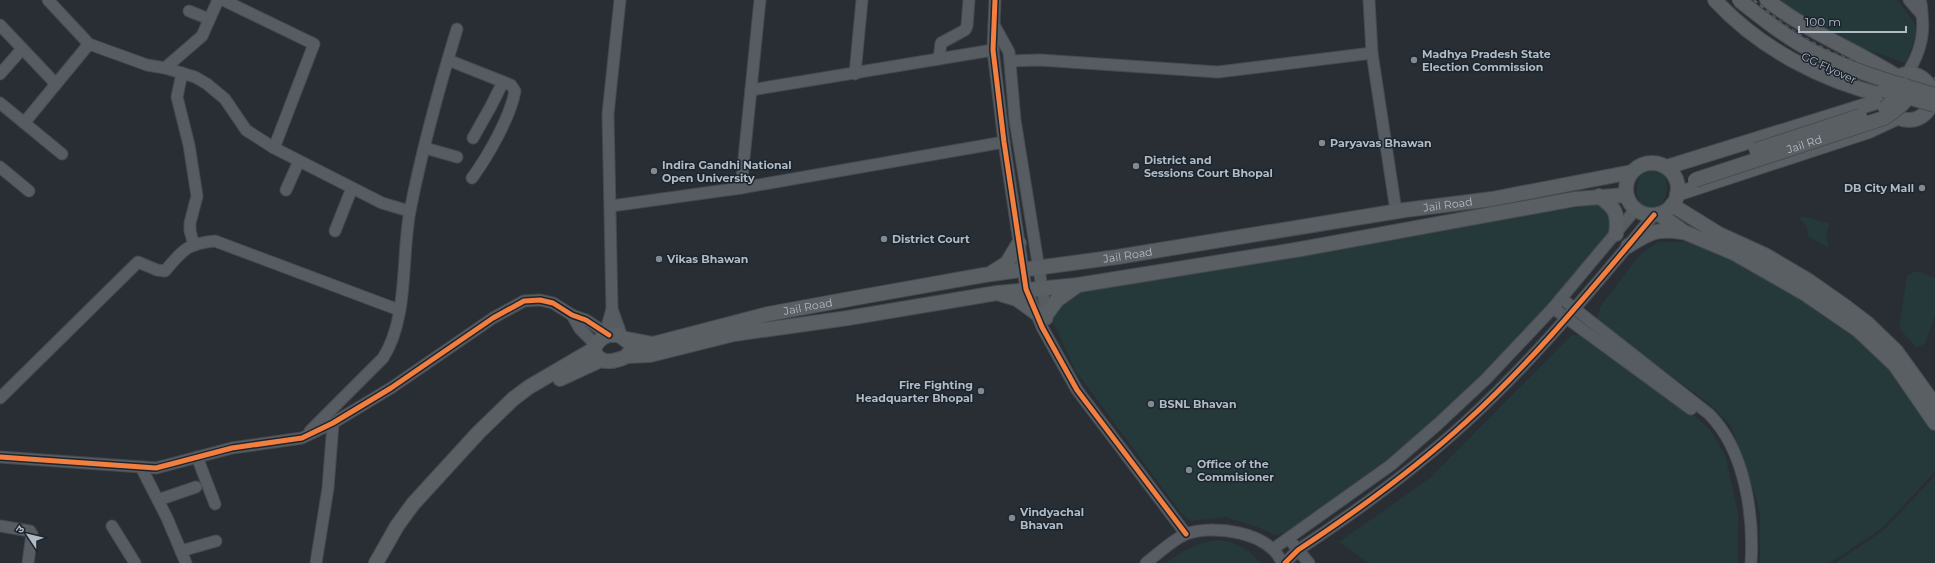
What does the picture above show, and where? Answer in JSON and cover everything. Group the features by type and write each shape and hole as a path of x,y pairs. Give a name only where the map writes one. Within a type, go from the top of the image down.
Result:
{"main road":[{"path":"1714,0 1740,25 1784,55 1820,75 1860,90 1913,89"},
{"path":"1766,0 1824,38 1868,58 1913,89 1930,107 1923,115 1908,120 1899,117 1890,110 1913,89"},
{"name":"GG Flyover","path":"1734,2 1773,37 1823,67 1913,89 1935,105"},
{"path":"1657,215 1685,183 1913,89"},
{"name":"Jail Rd","path":"1685,183 1884,118 1899,109 1913,89"},
{"path":"1667,167 1676,179 1678,185 1869,131 1899,117"},
{"name":"Jail Road","path":"1626,195 1599,196 1301,249 1078,285 1042,287 997,293 848,318 734,334 650,355 627,356 612,361 607,342 653,344 797,309 989,274 1124,256 1396,211 1492,198 1632,172 1647,163 1660,164 1667,167"},
{"path":"1667,167 1685,183 1718,234 1751,248 1796,274 1846,307 1867,323 1896,352 1935,405"},
{"path":"1632,172 1625,185 1626,195 1630,204 1635,210 1642,214 1657,215 1684,232 1734,253 1804,293 1858,330 1895,365 1935,423"},
{"path":"1599,196 1612,206 1618,219 1616,234"},
{"path":"1628,246 1648,233 1665,229 1684,232"},
{"path":"989,274 1007,263 1019,243"},
{"path":"997,293 1016,299 1041,314 1078,285"},
{"path":"385,563 421,506 509,414 527,398 557,380 607,342"},
{"path":"376,563 397,526 413,504 478,433 513,399 529,387 607,342 632,348 627,356"}],"street":[{"path":"48,0 90,44 182,73 207,84 225,99 246,130 274,148 382,203 410,212"},
{"path":"156,66 202,36 218,0"},
{"path":"223,0 314,44 274,148"},
{"path":"607,342 612,309 608,114 620,0"},
{"path":"741,188 760,0"},
{"path":"855,74 862,0"},
{"path":"939,59 941,43 961,33 967,26 969,0"},
{"path":"995,0 993,50 1004,142 1026,289 1041,314 1051,343 1077,390 1186,534"},
{"path":"1369,0 1372,53 1396,211"},
{"path":"1909,0 1922,15"},
{"path":"1913,89 1914,63 1921,45 1924,28 1920,0"},
{"path":"189,11 209,19"},
{"path":"0,25 56,84"},
{"path":"994,25 1007,46 1010,61 1015,120 1040,267 1042,287 1041,314"},
{"path":"302,438 383,358 392,345 399,310 410,212 438,92 457,28"},
{"path":"24,123 90,44"},
{"path":"0,74 22,48"},
{"path":"750,90 855,74 993,50"},
{"path":"1010,61 1040,60 1218,72 1372,53"},
{"path":"448,60 503,82 514,88 515,93 493,144 483,163 472,178"},
{"path":"182,73 176,97 189,145 197,196 190,223 190,232 194,245"},
{"path":"473,138 503,82"},
{"path":"0,103 62,154"},
{"path":"611,206 741,188 1004,142"},
{"path":"425,148 457,157"},
{"path":"286,190 299,161"},
{"path":"0,167 29,191"},
{"path":"335,231 352,188"},
{"path":"1273,549 1288,540 1391,465 1438,424 1486,379 1553,308 1635,210"},
{"path":"1146,563 1186,534 1213,529 1238,532 1262,542 1273,549 1284,563 1298,550 1415,466 1467,422 1504,385 1574,309 1628,246 1657,215"},
{"path":"0,398 138,262 155,270 165,271 185,249 194,245 215,241 399,310"},
{"path":"1561,298 1710,414 1725,433 1736,457 1747,501 1752,543 1751,563"},
{"path":"0,457 156,468 232,448 302,438 333,423 392,388 493,318 524,301 540,300 552,303 572,316 586,320 607,342"},
{"path":"1553,308 1714,428 1725,446 1732,465 1744,515 1744,563"},
{"path":"607,342 612,309"},
{"path":"572,316 580,330 607,342"},
{"path":"316,563 328,488 333,423"},
{"path":"197,457 215,504"},
{"path":"141,467 158,500 186,563"},
{"path":"158,500 196,487"},
{"path":"0,526 30,531 32,534 28,563"},
{"path":"112,526 134,563"},
{"path":"1288,540 1309,563"},
{"path":"181,551 216,541"}],"shaded area":[{"path":"1778,0 1897,0 1913,21 1917,30 1906,63 1850,44 1824,32"},
{"path":"1654,167 1661,170 1665,176 1667,191 1660,205 1654,210 1647,211 1639,200 1637,186 1642,174"},
{"path":"1595,203 1613,208 1623,218 1539,323 1404,453 1298,530 1274,535 1258,527 1225,517 1190,521 1181,513 1075,370 1053,321 1050,296"},
{"path":"1798,217 1813,218 1819,222 1829,223 1826,236 1829,248 1808,236 1807,226"},
{"path":"1658,242 1685,242 1726,255 1794,292 1847,327 1893,369 1935,431 1935,472 1882,528 1829,563 1760,563 1760,515 1756,497 1731,426 1712,406 1612,332 1597,319 1600,307 1639,256"},
{"path":"1917,271 1935,278 1935,315 1925,344 1916,347 1899,328 1907,276"},
{"path":"1572,335 1590,336 1685,407 1710,430 1725,455 1738,513 1738,563 1369,563 1339,542 1430,478"},
{"path":"1935,476 1935,563 1835,563 1883,531"},
{"path":"1218,540 1242,547 1261,563 1166,563 1190,548 1203,543"}],"railway":[{"path":"1754,0 1794,31 1838,55 1885,71 1935,78"}],"cycle path":[{"path":"995,0 993,50 1004,142 1026,289 1042,327 1077,390 1186,534"},
{"path":"1285,563 1298,550 1364,505 1406,473 1467,421 1540,347 1654,215"},
{"path":"0,457 156,468 232,448 302,438 333,423 391,388 493,318 524,301 540,300 553,303 572,315 586,320 609,335"}],"place":[{"name":"Madhya Pradesh State Election Commission","path":"1414,60"},
{"name":"Paryavas Bhawan","path":"1322,143"},
{"name":"District and Sessions Court Bhopal","path":"1136,166"},
{"name":"Indira Gandhi National Open University","path":"654,171"},
{"name":"DB City Mall","path":"1922,188"},
{"name":"District Court","path":"884,239"},
{"name":"Vikas Bhawan","path":"659,259"},
{"name":"Fire Fighting Headquarter Bhopal","path":"981,391"},
{"name":"BSNL Bhavan","path":"1151,404"},
{"name":"Office of the Commisioner","path":"1189,470"},
{"name":"Vindyachal Bhavan","path":"1012,518"}]}
